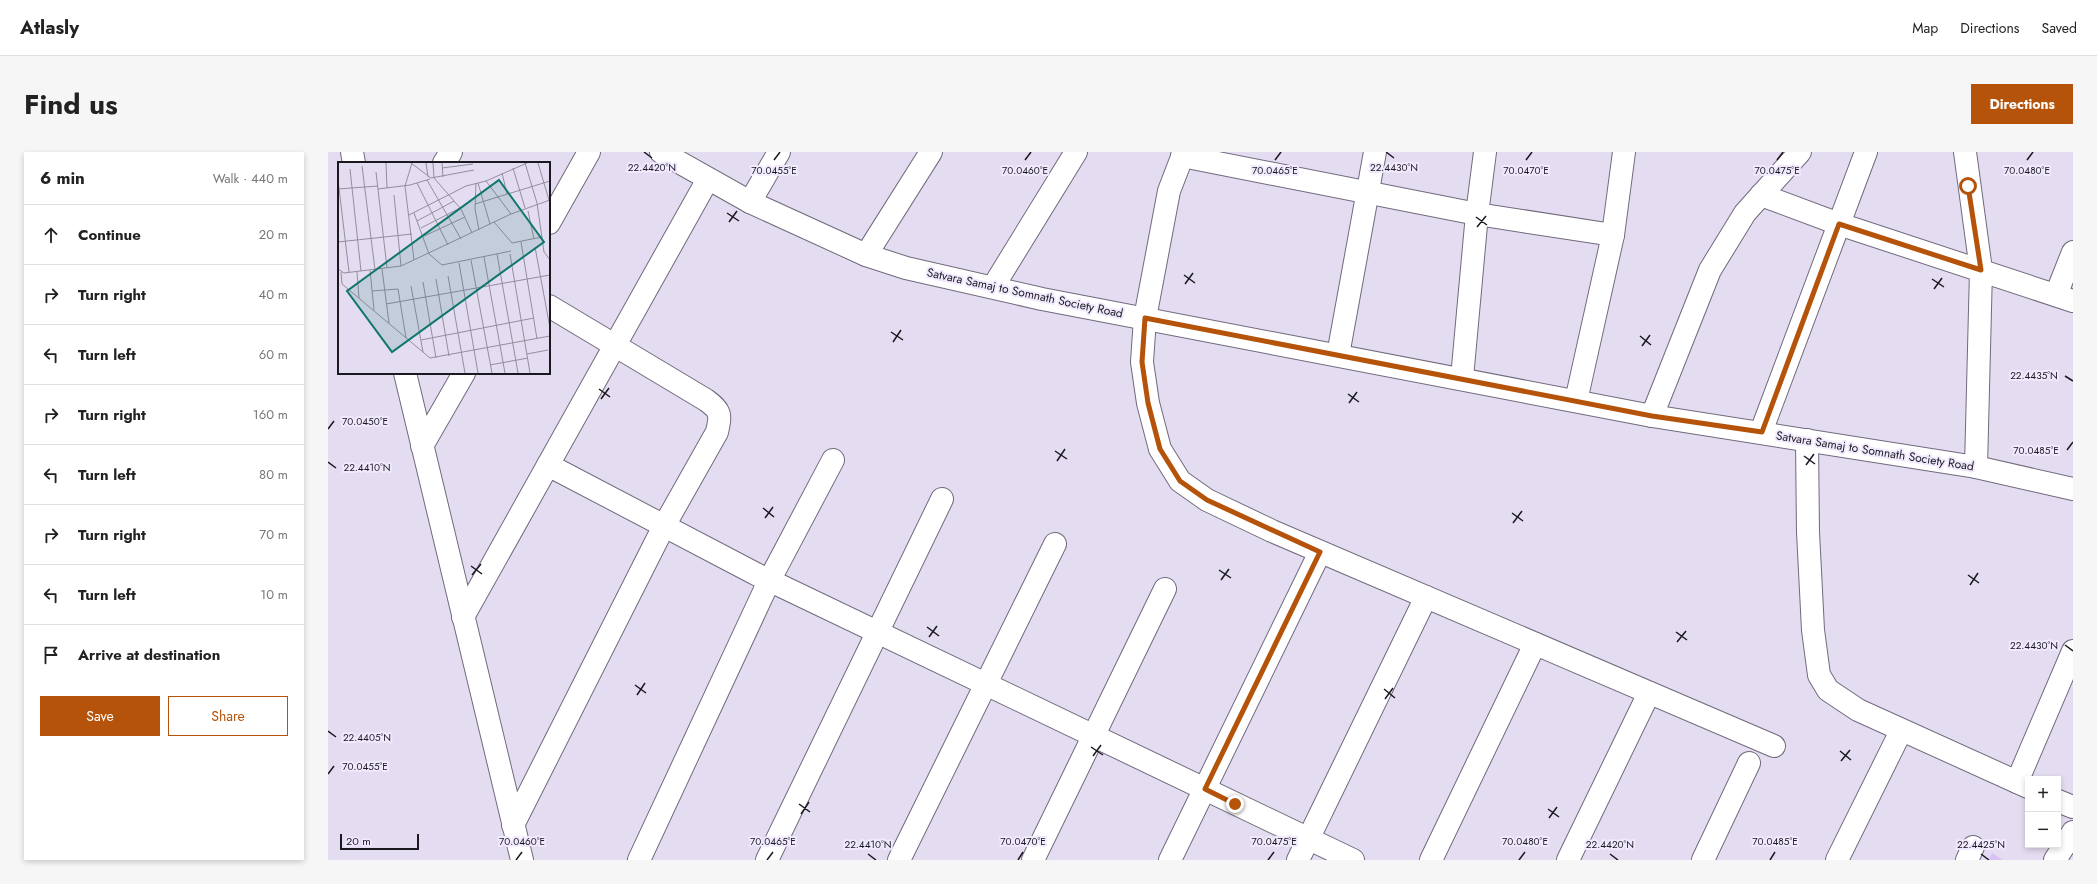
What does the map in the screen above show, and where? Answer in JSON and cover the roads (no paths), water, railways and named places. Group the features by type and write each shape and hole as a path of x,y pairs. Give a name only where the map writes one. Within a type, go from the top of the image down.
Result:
{"street":[{"path":"352,152 354,162"},
{"path":"445,162 451,152"},
{"path":"550,221 589,152"},
{"name":"Satvara Samaj to Somnath Society Road","path":"661,152 750,202 866,255 906,268 1145,318 1576,400 1652,416 1762,432 1976,467 2073,489"},
{"path":"750,202 779,152"},
{"path":"866,255 931,152"},
{"path":"993,287 1076,152"},
{"path":"1338,355 1375,152"},
{"path":"1462,378 1477,214 1485,152"},
{"path":"1576,400 1613,235 1624,152"},
{"path":"1652,416 1710,270 1745,213 1800,152"},
{"path":"1762,432 1866,152"},
{"path":"1965,152 1981,270 1976,467"},
{"path":"1613,235 1477,214 1183,154 1169,191 1145,318 1142,362 1148,403 1160,449 1180,481 1207,500 1320,552 1774,746"},
{"path":"463,617 708,179"},
{"path":"1761,195 1839,224 2065,298 2073,252"},
{"path":"513,825 664,526 717,432 720,418 717,409 550,307"},
{"path":"405,374 522,860"},
{"path":"422,446 463,374"},
{"path":"1807,440 1808,532 1813,630 1819,675 1828,690 1852,706 1901,731 2022,785 2073,651"},
{"path":"639,860 769,581 833,460"},
{"path":"548,465 769,581 1353,860"},
{"path":"766,860 942,499"},
{"path":"899,860 1055,544"},
{"path":"1170,860 1320,552"},
{"path":"1033,860 1165,589"},
{"path":"1298,860 1426,597"},
{"path":"1431,860 1535,644"},
{"path":"1568,860 1649,693"},
{"path":"1837,860 1901,731"},
{"path":"1703,860 1749,763"},
{"path":"2061,802 2073,807"},
{"path":"2055,860 2073,832"}]}
